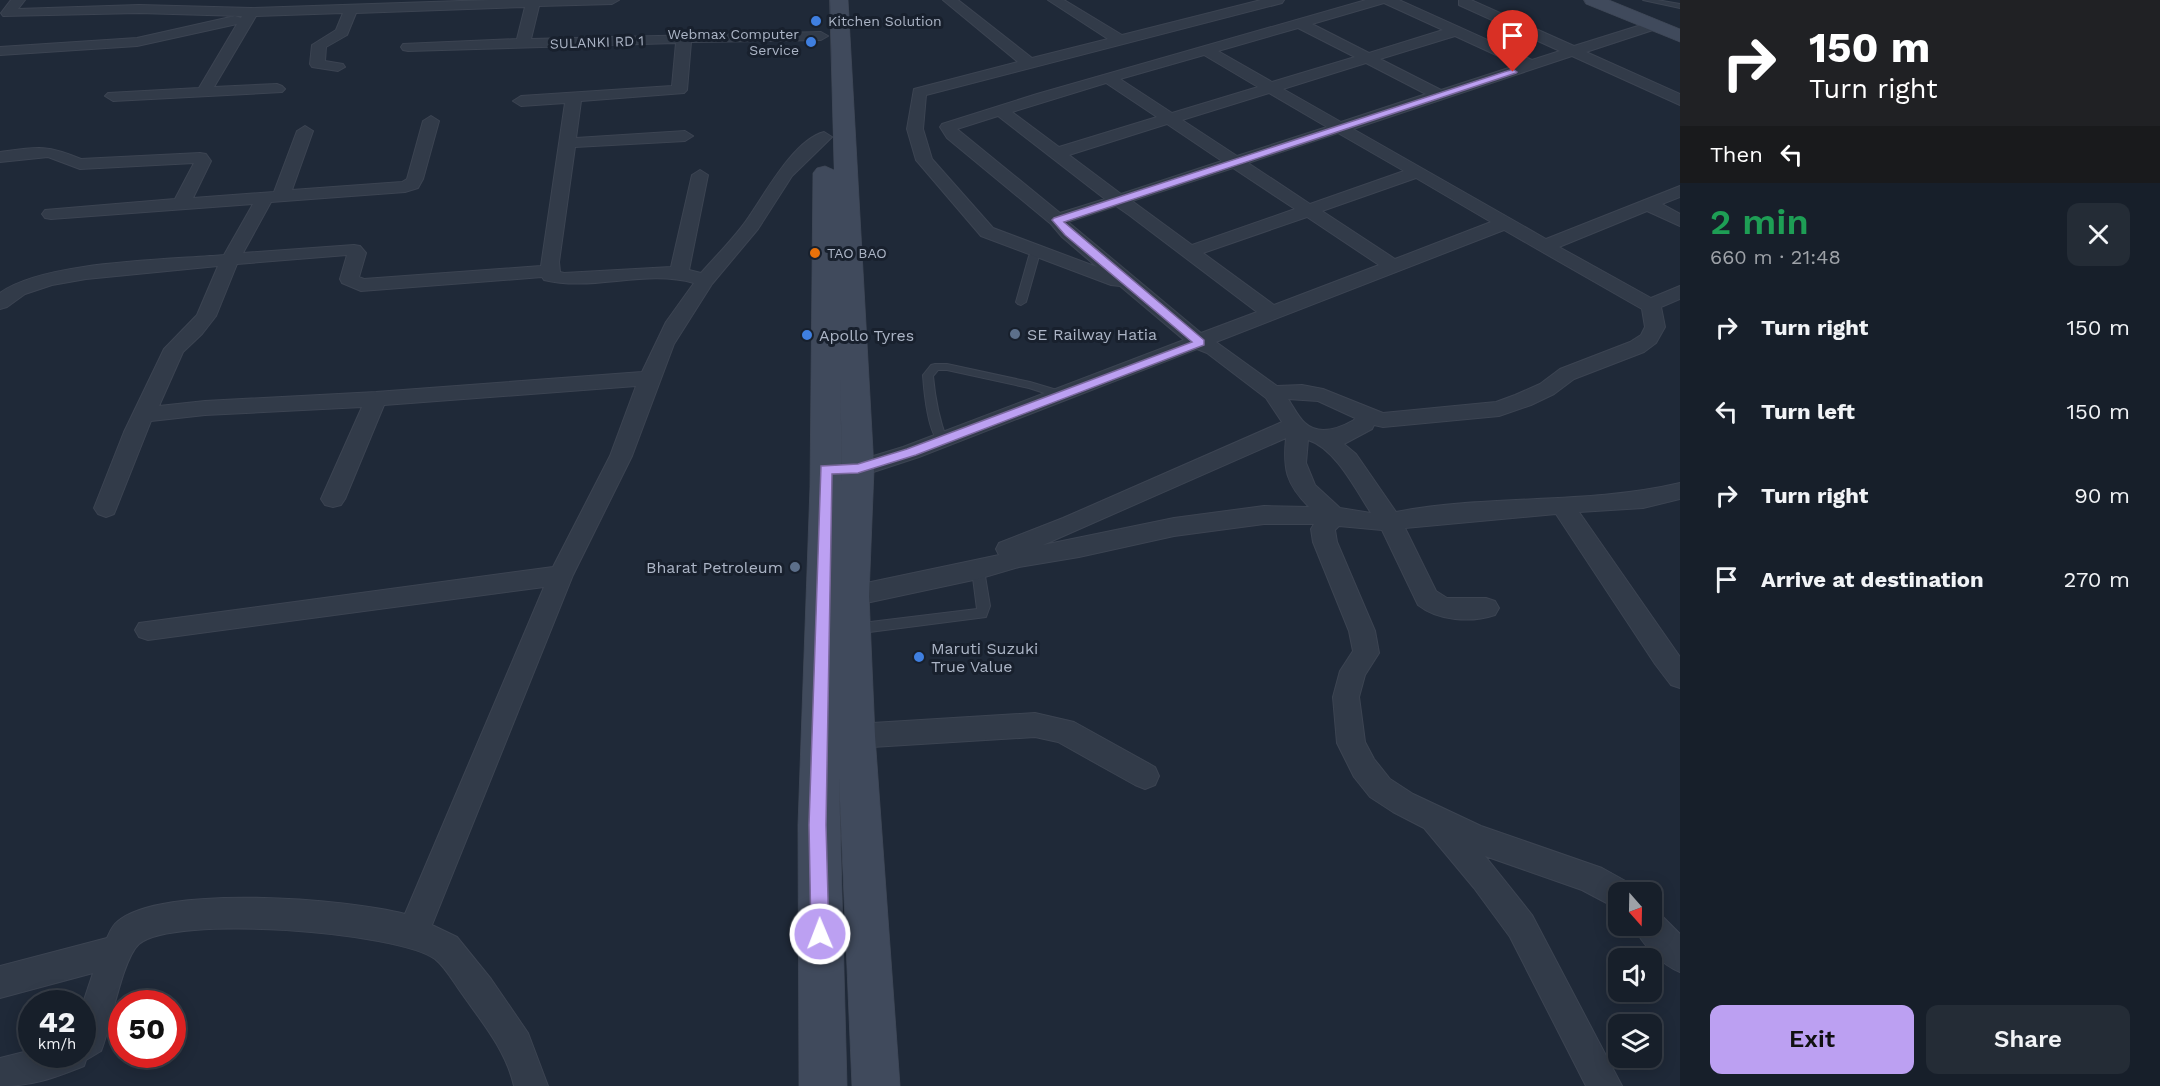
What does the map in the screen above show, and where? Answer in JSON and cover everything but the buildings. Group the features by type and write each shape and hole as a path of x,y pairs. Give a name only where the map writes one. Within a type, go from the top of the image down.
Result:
{"main road":[{"path":"820,0 824,137 826,469 818,825 823,1086"},
{"path":"839,0 858,469 852,596 856,736 876,1086"},
{"path":"1593,0 1680,36"}],"street":[{"path":"4,13 18,0"},
{"path":"4,13 139,9 249,15 489,1 612,0"},
{"path":"950,0 1030,64"},
{"path":"1055,0 1120,40"},
{"path":"1224,0 1246,8"},
{"path":"1132,286 987,232 924,160 915,129 919,92 1277,0"},
{"path":"1337,438 1320,438 1296,427 1274,393 1239,369 1214,348 1200,343 1068,233 1057,220 953,135 948,127 1108,78 1381,0"},
{"path":"1388,0 1531,65"},
{"path":"523,45 533,1"},
{"path":"1464,2 1680,100"},
{"path":"338,68 316,64 319,45 342,32 351,9"},
{"path":"0,51 137,42 249,15"},
{"path":"204,92 249,15"},
{"path":"1299,23 1441,96"},
{"path":"1057,220 1654,25"},
{"path":"1057,153 1456,31"},
{"name":"SULANKI RD 1","path":"408,47 821,36"},
{"path":"521,101 679,90 684,39"},
{"path":"1205,50 1650,305 1654,312 1655,327 1649,339 1637,347 1567,374 1547,389 1499,409 1383,420 1366,417 1331,398 1313,393 1290,391 1274,393"},
{"path":"1108,78 1393,266"},
{"path":"113,96 277,89"},
{"path":"574,98 549,271 551,276 564,279 679,273 705,280"},
{"path":"1000,110 1273,314"},
{"path":"51,214 392,189 412,184 430,121"},
{"path":"106,508 135,432 174,349 195,330 206,316 230,260 273,198 305,130"},
{"path":"568,143 685,136"},
{"path":"413,933 561,575 621,456 649,378 676,322 705,280 752,225 786,173 801,156 824,137"},
{"path":"0,157 50,152 60,155 69,162 80,164 200,158 203,161 201,167 181,204"},
{"path":"1189,252 1309,212 1418,172"},
{"path":"679,273 700,176"},
{"path":"1545,246 1680,191"},
{"path":"1648,204 1680,221"},
{"path":"826,469 858,469 942,440 1200,343 1506,223"},
{"path":"0,302 23,288 53,278 86,273 354,250 357,253 356,259 349,279 361,285 549,271"},
{"path":"1650,305 1680,292"},
{"path":"144,415 205,408 376,399 649,378"},
{"path":"333,499 376,399"},
{"path":"1366,417 1364,424 1330,443 1348,459 1374,495 1390,522 1427,598 1434,605 1442,608 1486,608"},
{"path":"1296,427 1295,463 1305,489 1333,516"},
{"path":"1008,549 1296,427"},
{"path":"852,596 978,570 1020,558 1230,519 1264,515 1333,516 1390,522 1415,517 1643,500 1680,491"},
{"path":"1562,505 1680,677"},
{"path":"1333,516 1323,528 1325,542 1362,631 1366,653 1353,671 1346,697 1352,743 1364,768 1380,788 1403,803 1474,838 1591,878 1608,888"},
{"path":"148,630 561,575"},
{"path":"856,736 1035,724 1050,726 1064,730 1145,776"},
{"path":"1430,816 1485,878 1521,926 1605,1086"},
{"path":"96,1017 117,951 128,932 147,922 170,917 268,914 389,926 413,933 448,950 513,1040 528,1072 531,1086"},
{"path":"1660,936 1680,956"},
{"path":"0,982 117,951"},
{"path":"0,1075 29,1068"}],"lane":[{"path":"1646,0 1680,6"},
{"path":"1021,302 1034,256 1038,250"},
{"path":"942,440 932,410 928,375 935,367 947,367 1030,385 1063,395"},
{"path":"853,629 982,613 984,606 978,570"}],"place":[{"name":"Kitchen Solution","path":"816,21"},
{"name":"Webmax Computer Service","path":"811,42"},
{"name":"TAO BAO","path":"815,253"},
{"name":"SE Railway Hatia","path":"1015,334"},
{"name":"Apollo Tyres","path":"807,335"},
{"name":"Bharat Petroleum","path":"795,567"},
{"name":"Maruti Suzuki True Value","path":"919,657"}],"route":[{"path":"820,934 818,825 826,469 858,469 911,452 1200,343 1068,233 1057,220 1513,72"}]}
